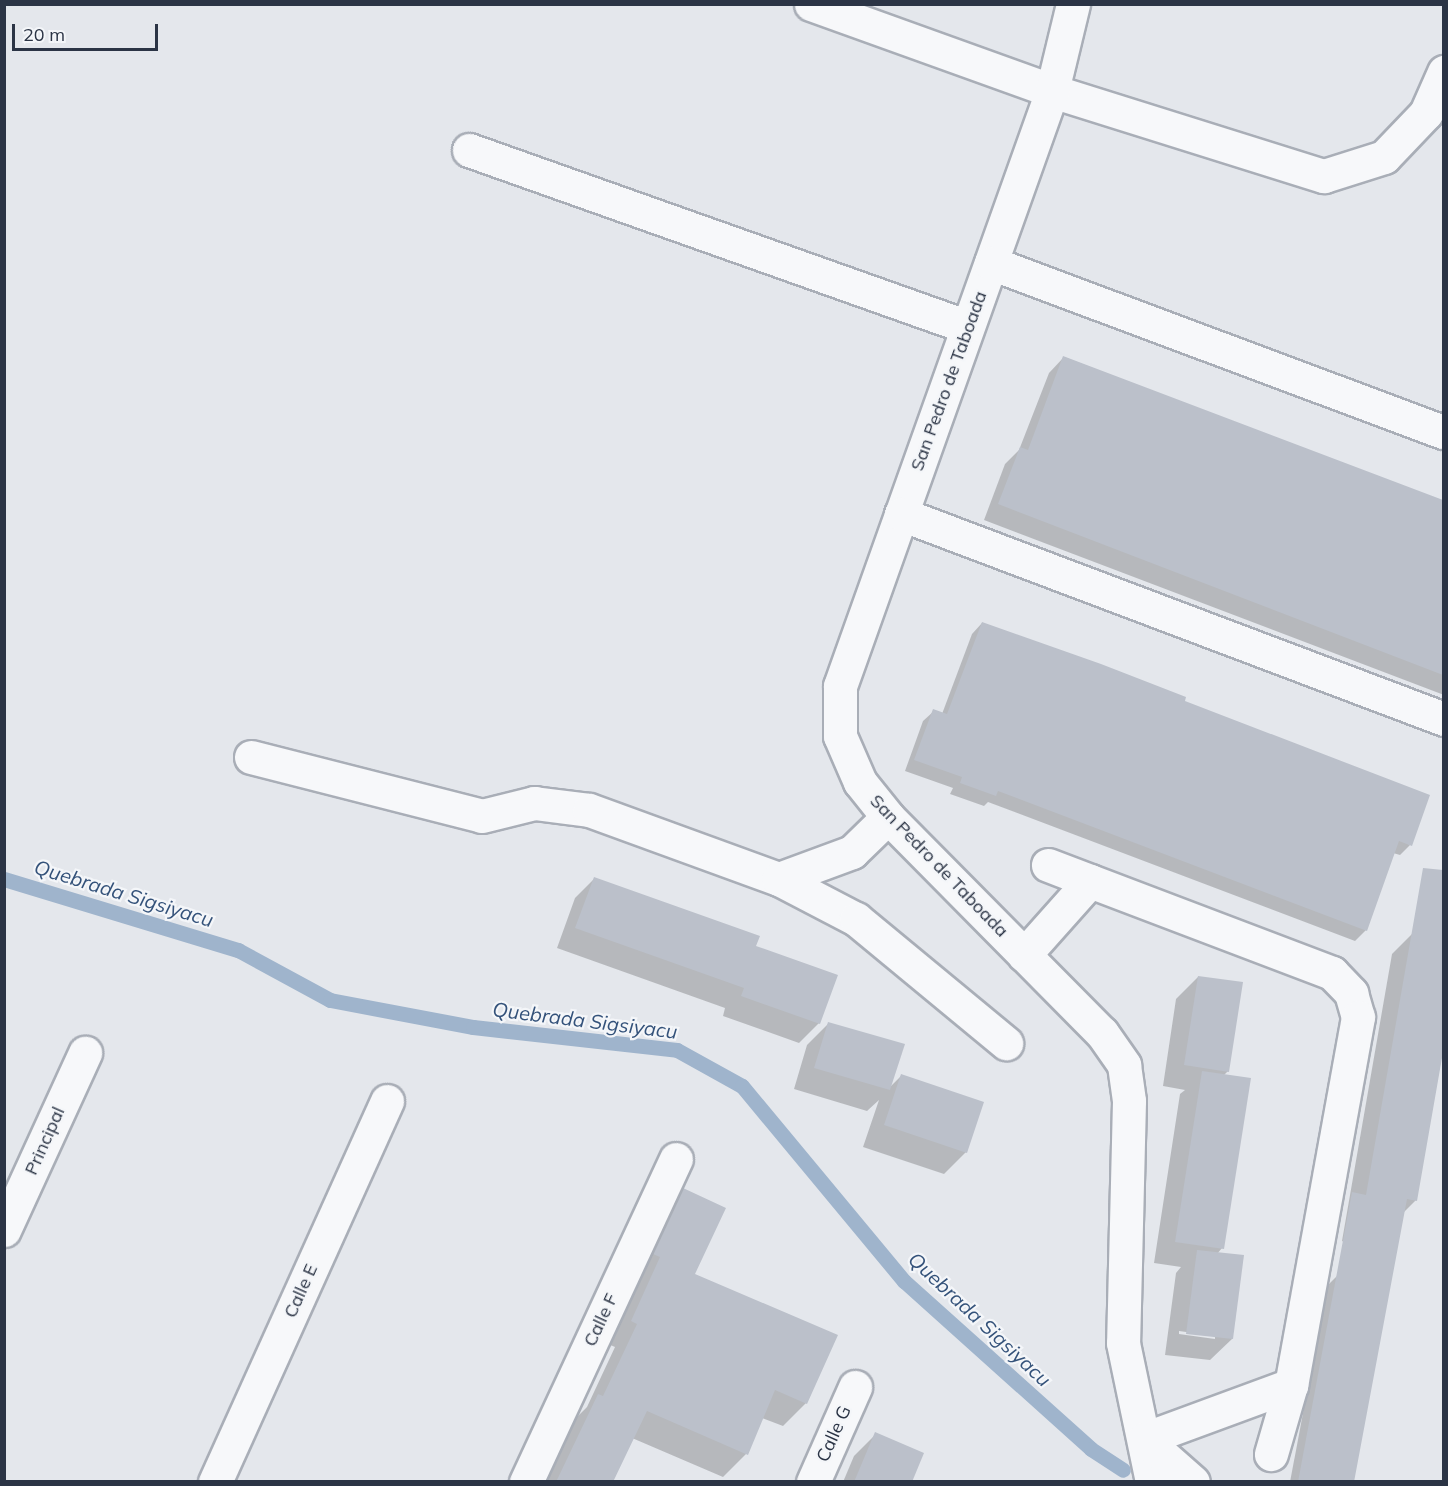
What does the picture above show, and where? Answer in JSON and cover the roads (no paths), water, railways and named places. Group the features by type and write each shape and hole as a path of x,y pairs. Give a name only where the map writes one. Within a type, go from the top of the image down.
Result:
{"street":[{"path":"811,4 1052,91 1324,176 1384,157 1426,113 1443,72"},
{"name":"San Pedro de Taboada","path":"1073,4 1052,91 840,686 840,736 860,783 888,817 1102,1033 1124,1065 1129,1101 1123,1343 1152,1482"},
{"path":"469,150 968,327"},
{"path":"991,263 1443,432"},
{"path":"902,514 1443,719"},
{"path":"251,757 482,816 534,803 589,810 779,879 856,919 1006,1043"},
{"path":"779,879 852,852 888,817"},
{"path":"1048,865 1332,973 1351,993 1358,1017 1291,1385 1271,1454"},
{"path":"1024,955 1090,881"},
{"name":"Principal","path":"4,1230 85,1053"},
{"name":"Calle E","path":"215,1482 387,1101"},
{"name":"Calle F","path":"526,1482 676,1159"},
{"path":"1193,1482 1144,1439 1291,1385"},
{"name":"Calle G","path":"813,1482 855,1387"}],"waterway":[{"name":"Quebrada Sigsiyacu","path":"4,879 238,950 330,1000 473,1027 677,1050 742,1086 904,1281 1091,1449 1123,1470"}]}
